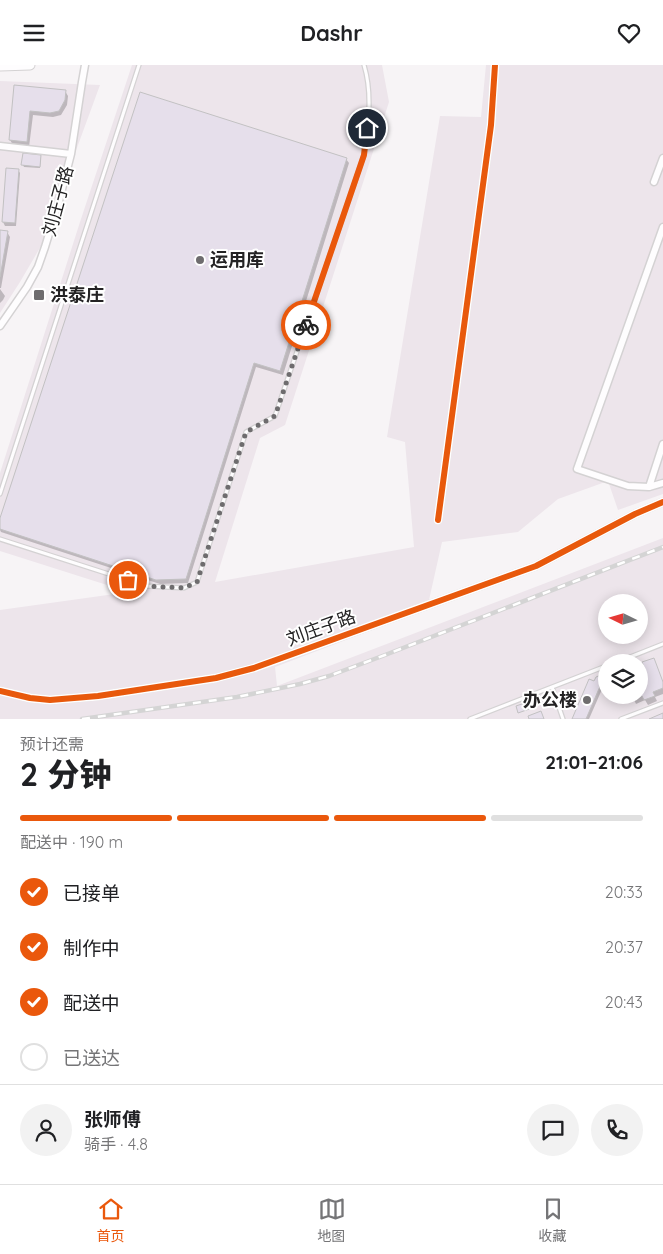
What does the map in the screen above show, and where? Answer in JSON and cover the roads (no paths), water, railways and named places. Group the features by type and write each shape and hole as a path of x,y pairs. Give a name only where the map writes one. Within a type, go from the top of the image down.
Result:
{"street":[{"path":"0,66 30,65"},
{"name":"刘庄子路","path":"0,325 27,287 46,247 71,155 85,65"},
{"path":"438,520 491,125 495,65"},
{"path":"0,146 71,155"},
{"path":"654,182 663,158"},
{"path":"663,227 577,469 628,486 649,487 663,483"},
{"path":"649,487 663,444"},
{"name":"刘庄子路","path":"0,691 30,699 50,700 98,696 216,678 254,668 536,566 635,514 663,502"}],"lane":[{"path":"0,494 140,65"},
{"path":"0,539 146,586 184,588 197,582 246,432 275,416 364,155 369,114 364,65"},
{"path":"638,654 663,644"},
{"path":"470,719 598,669"},
{"path":"552,687 564,719"},
{"path":"621,719 632,717 663,703"}],"railway":[{"path":"82,719 237,697 329,676 663,547"}],"place":[{"name":"运用库","path":"200,260"},
{"name":"洪泰庄","path":"39,295"},
{"name":"办公楼","path":"587,700"}]}
